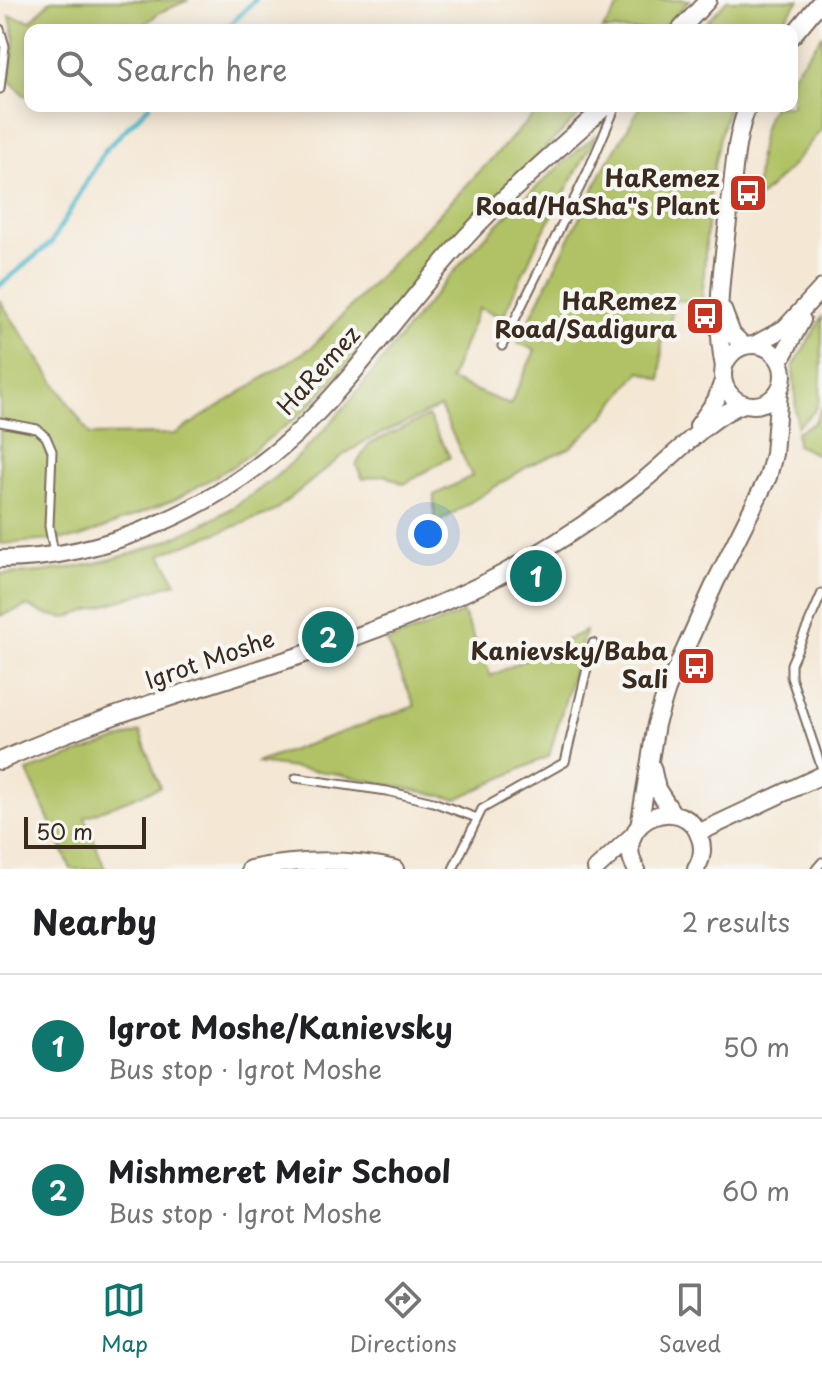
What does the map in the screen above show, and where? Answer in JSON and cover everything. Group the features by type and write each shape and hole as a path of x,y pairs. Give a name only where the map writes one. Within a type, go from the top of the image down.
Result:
{"street":[{"path":"686,24 708,0"},
{"path":"798,29 822,0"},
{"path":"798,31 822,11"},
{"name":"HaRemez","path":"0,559 55,555 102,544 142,530 208,498 268,458 326,402 466,238 599,112"},
{"path":"746,112 737,145 720,295 719,334 723,374 730,396 750,405 772,423 776,441"},
{"path":"723,374 735,350 785,328 818,293"},
{"path":"780,361 818,293"},
{"path":"636,869 631,855 651,749 667,689 768,477 776,441 779,391 783,382 780,361 774,352 749,345 732,334 726,323 720,295"},
{"name":"Igrot Moshe","path":"678,452 716,400 723,374"},
{"path":"750,405 764,404 779,391"},
{"name":"Igrot Moshe","path":"0,761 70,733 377,628 442,602 557,544 593,519 725,412 750,405"},
{"path":"651,749 657,789 673,814"},
{"path":"698,833 822,775"},
{"path":"596,869 654,816 673,814 690,822 698,833 702,853 696,869"},
{"path":"250,869 324,862 363,863 395,869"}],"lane":[{"path":"0,29 5,46 0,89"},
{"path":"502,346 588,171 613,112"},
{"path":"0,422 37,429 46,437 52,451 49,526 55,555"},
{"path":"822,593 791,664 791,677 822,769"},
{"path":"453,869 482,809 565,762 593,643"},
{"path":"296,778 387,791 477,818"},
{"path":"816,869 822,862"}],"green space":[{"path":"51,0 189,0 160,12 145,24 24,24 24,95 9,80 15,40 10,16 31,21"},
{"path":"624,0 690,0 667,24 606,24"},
{"path":"727,0 799,0 780,24 705,24"},
{"path":"822,36 822,128 790,168 756,201 764,128 770,112 798,112 798,67"},
{"path":"536,112 582,112 524,169 307,409 235,465 176,499 79,538 0,544 0,301 90,435 175,434 312,347"},
{"path":"637,112 727,112 712,178 702,302 674,300 669,330 662,331 661,380 640,371 604,416 570,448 530,465 434,525 434,495 472,476 440,407 367,440 342,456 273,512 161,554 176,583 65,618 27,606 0,616 0,574 43,572 127,555 207,522 244,500 278,474 331,423 480,242 597,134 536,245 503,317 479,308 450,380 510,405 535,350 518,343 604,168"},
{"path":"822,317 819,402 813,413 797,426 793,367"},
{"path":"822,407 822,457 797,445 796,432 814,423"},
{"path":"428,416 450,457 404,484 385,475 363,479 356,465 369,444"},
{"path":"463,613 491,676 585,631 549,756 457,799 333,773 256,763 415,706 387,642"},
{"path":"140,732 160,787 85,817 105,869 71,869 27,771"}],"waterway":[{"path":"231,24 255,0"},
{"path":"0,285 51,243 106,149 143,112"}],"place":[{"name":"HaRemez Road/HaSha\"s Plant","path":"748,193"},
{"name":"HaRemez Road/Sadigura","path":"705,316"},
{"name":"Igrot Moshe/Kanievsky","path":"536,576"},
{"name":"Mishmeret Meir School","path":"328,637"},
{"name":"Kanievsky/Baba Sali","path":"696,666"}]}
